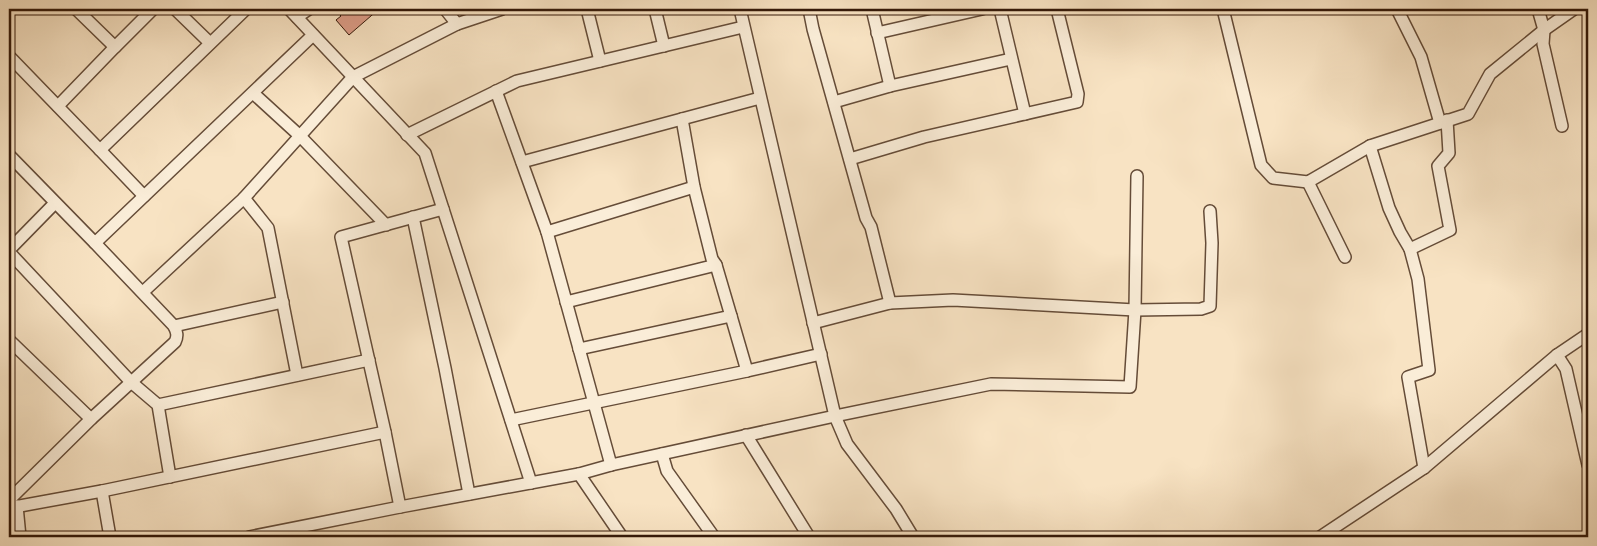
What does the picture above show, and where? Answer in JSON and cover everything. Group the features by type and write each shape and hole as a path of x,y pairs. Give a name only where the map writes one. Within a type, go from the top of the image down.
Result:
{"street":[{"path":"76,9 114,47"},
{"path":"58,106 153,9"},
{"path":"175,9 210,43"},
{"path":"100,150 246,9"},
{"path":"308,9 293,13 425,153 532,482"},
{"path":"445,9 457,24"},
{"path":"143,292 244,198 353,77 457,24 502,9"},
{"path":"588,9 600,61"},
{"path":"655,9 664,46"},
{"path":"740,9 835,416 847,444 896,509 913,537"},
{"path":"809,9 866,218 871,227 890,303"},
{"path":"872,9 890,86"},
{"path":"878,33 982,9"},
{"path":"1000,9 1026,114"},
{"path":"850,159 924,137 1077,102 1078,94 1057,9"},
{"path":"1222,9 1261,165 1273,178 1308,182 1370,146 1468,114 1490,74 1544,30 1574,9"},
{"path":"1397,9 1421,57 1443,121 1449,153 1438,166 1450,230 1410,249"},
{"path":"1538,9 1544,30 1543,44 1562,126"},
{"path":"407,135 517,81 743,27"},
{"path":"96,243 313,35"},
{"path":"9,56 144,196"},
{"path":"834,102 890,86 1012,59"},
{"path":"496,91 547,232 611,465"},
{"path":"253,93 300,136 386,225"},
{"path":"522,162 760,98"},
{"path":"682,119 694,187 712,259 716,265 747,371"},
{"path":"1370,146 1389,208 1410,249 1418,279 1429,370 1408,377 1424,468"},
{"path":"11,162 96,243 174,326 177,334 175,342 91,419 11,505"},
{"path":"249,537 579,474 746,435 992,384 1130,386 1135,310 1137,176"},
{"path":"1308,182 1345,257"},
{"path":"547,232 694,187"},
{"path":"244,198 268,228 297,375"},
{"path":"55,204 9,251 131,382 158,405 170,477"},
{"path":"400,507 386,432 341,237 443,209"},
{"path":"813,323 890,303 953,300 1135,310 1201,309 1210,306 1212,243 1210,211"},
{"path":"413,217 469,494"},
{"path":"566,302 716,265"},
{"path":"174,326 283,302"},
{"path":"579,348 731,316"},
{"path":"1320,537 1424,468 1557,355 1588,334"},
{"path":"9,340 91,419"},
{"path":"511,420 595,404 821,354"},
{"path":"1557,355 1566,369 1588,465"},
{"path":"158,405 369,360"},
{"path":"11,505 102,491 386,432"},
{"path":"746,435 809,537"},
{"path":"662,454 667,471 714,537"},
{"path":"579,474 622,537"},
{"path":"102,491 110,537"},
{"path":"11,505 20,537"}],"building":[{"path":"334,9 379,9 349,35 336,20 341,16"}]}
